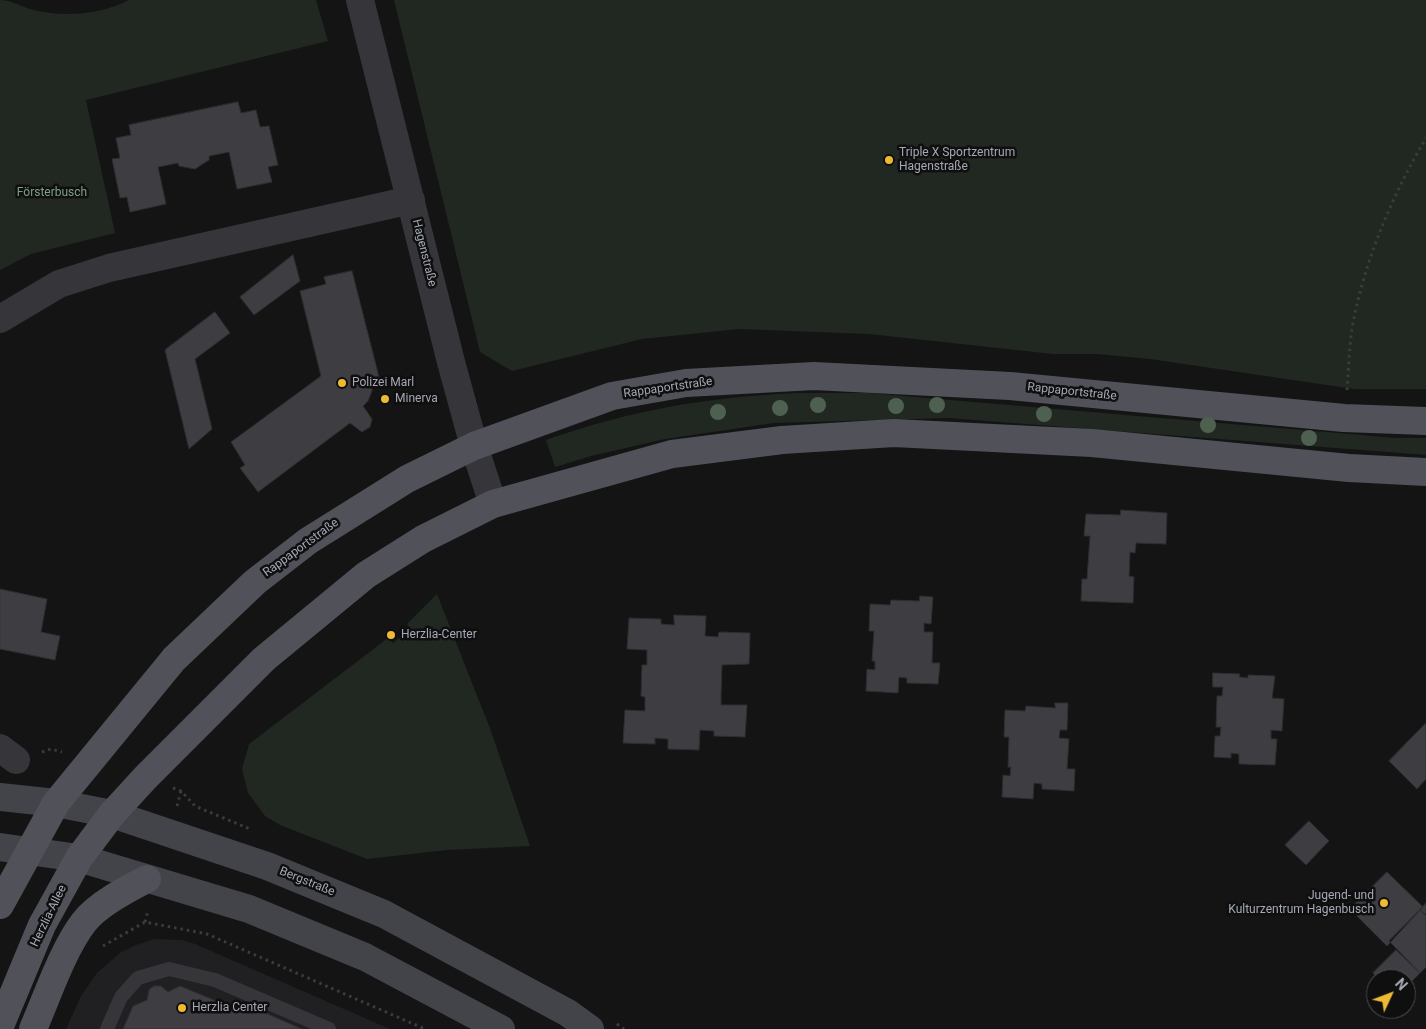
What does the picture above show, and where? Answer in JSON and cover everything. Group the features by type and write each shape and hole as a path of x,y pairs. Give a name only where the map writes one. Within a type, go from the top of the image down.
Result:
{"main road":[{"name":"Rappaportstraße","path":"56,803 174,659 255,582 308,541 398,484 474,446 612,396 686,383 814,376 1010,386 1344,418 1426,421"},
{"path":"112,814 145,778 250,673 302,626 366,575 423,539 493,504 672,454 782,440 894,433 1092,443 1349,468 1426,472"},
{"name":"Bergstraße","path":"0,797 56,803 112,814 267,866 384,914 568,1013 590,1029"},
{"path":"0,905 56,803"},
{"name":"Herzlia-Allee","path":"0,1026 42,925 79,858 112,814"},
{"path":"0,847 79,858 147,880 249,909 365,957 501,1029"},
{"path":"33,1029 73,939 85,920 120,892 147,880"}],"street":[{"name":"Hagenstraße","path":"360,0 474,446 493,504"},
{"path":"0,319 60,284 109,268 411,200"}],"lane":[{"path":"107,1029 121,997 138,978 169,969 215,980 330,1029"}],"path":[{"path":"1344,418 1354,320 1369,258 1414,159 1426,138"}],"shaded area":[{"path":"154,939 183,940 195,944 390,1029 66,1029 81,996 97,973 120,953"}],"green space":[{"name":"Försterbusch","path":"0,0 42,12 80,14 106,9 129,0 316,0 328,41 86,100 115,233 31,254 0,270"},
{"name":"Triple X Sportzentrum Hagenstraße","path":"394,0 1426,0 1426,389 1354,389 1150,359 1097,354 1053,354 869,334 739,329 642,339 512,371 480,352"},
{"path":"798,393 868,393 1396,438 1426,438 1426,455 948,418 774,423 665,439 591,456 555,467 546,440 609,421 670,407 732,398"},
{"path":"437,594 491,731 530,846 447,850 367,859 280,825 265,816 248,793 242,769 249,744 388,638 393,643 410,629 407,624"}],"building":[{"path":"238,102 241,113 256,110 260,127 269,126 278,165 268,167 272,182 237,189 229,152 209,156 209,160 195,169 179,166 178,163 158,167 166,204 130,212 127,197 120,198 112,159 120,158 116,138 131,135 129,125"},
{"path":"293,255 300,281 254,315 240,297"},
{"name":"Polizei Marl","path":"352,271 379,377 372,379 372,391 368,401 363,406 372,419 370,427 362,432 350,423 258,492 240,468 245,465 231,442 321,376 300,291 326,284 324,277"},
{"path":"215,312 230,333 195,359 212,429 189,449 165,350"},
{"path":"1121,510 1167,513 1166,544 1136,543 1135,553 1130,552 1129,576 1134,577 1133,603 1081,601 1082,579 1087,579 1090,536 1084,536 1086,514 1120,515"},
{"path":"0,589 47,599 41,632 60,636 55,660 0,649"},
{"path":"920,596 933,597 931,624 924,623 924,632 933,632 932,663 940,663 938,684 907,683 907,678 899,677 898,693 866,691 867,669 875,670 875,661 872,661 874,631 869,631 870,604 890,605 891,600 919,601"},
{"path":"674,615 706,616 705,636 718,637 719,632 750,633 749,664 722,665 721,705 747,705 745,737 714,736 714,731 700,730 699,750 668,749 668,739 655,738 655,744 623,743 625,710 645,711 645,697 641,696 642,665 647,665 647,650 627,649 629,618 661,619 661,624 674,625"},
{"path":"1213,673 1240,674 1239,677 1248,678 1248,675 1275,676 1272,698 1284,699 1282,731 1271,730 1271,739 1277,739 1275,765 1239,764 1239,754 1231,753 1231,758 1214,757 1215,736 1220,736 1221,727 1216,727 1217,696 1222,696 1223,687 1213,687"},
{"path":"1055,703 1068,703 1067,730 1060,730 1059,738 1069,739 1067,769 1075,769 1074,791 1042,789 1042,784 1034,783 1033,799 1002,797 1003,775 1010,776 1011,767 1008,767 1009,737 1004,737 1005,710 1025,711 1026,706 1055,708"},
{"path":"1426,723 1426,779 1417,789 1389,761"},
{"path":"1309,821 1329,841 1306,865 1285,845"},
{"path":"1387,872 1423,907 1387,946 1350,909"},
{"path":"1426,903 1426,915 1420,910"},
{"path":"1420,910 1426,916 1426,967 1420,973 1389,941"},
{"path":"1396,950 1416,969 1377,969"},
{"path":"1416,969 1420,973 1416,977"},
{"name":"Herzlia Center","path":"154,986 161,986 168,992 180,986 238,1010 243,1003 302,1029 123,1029 133,1006 147,1000 149,990"}],"place":[{"name":"Triple X Sportzentrum Hagenstraße","path":"889,160"},
{"name":"Polizei Marl","path":"342,383"},
{"name":"Minerva","path":"385,399"},
{"name":"Herzlia-Center","path":"391,635"},
{"name":"Jugend- und Kulturzentrum Hagenbusch","path":"1384,903"},
{"name":"Herzlia Center","path":"182,1008"}]}
